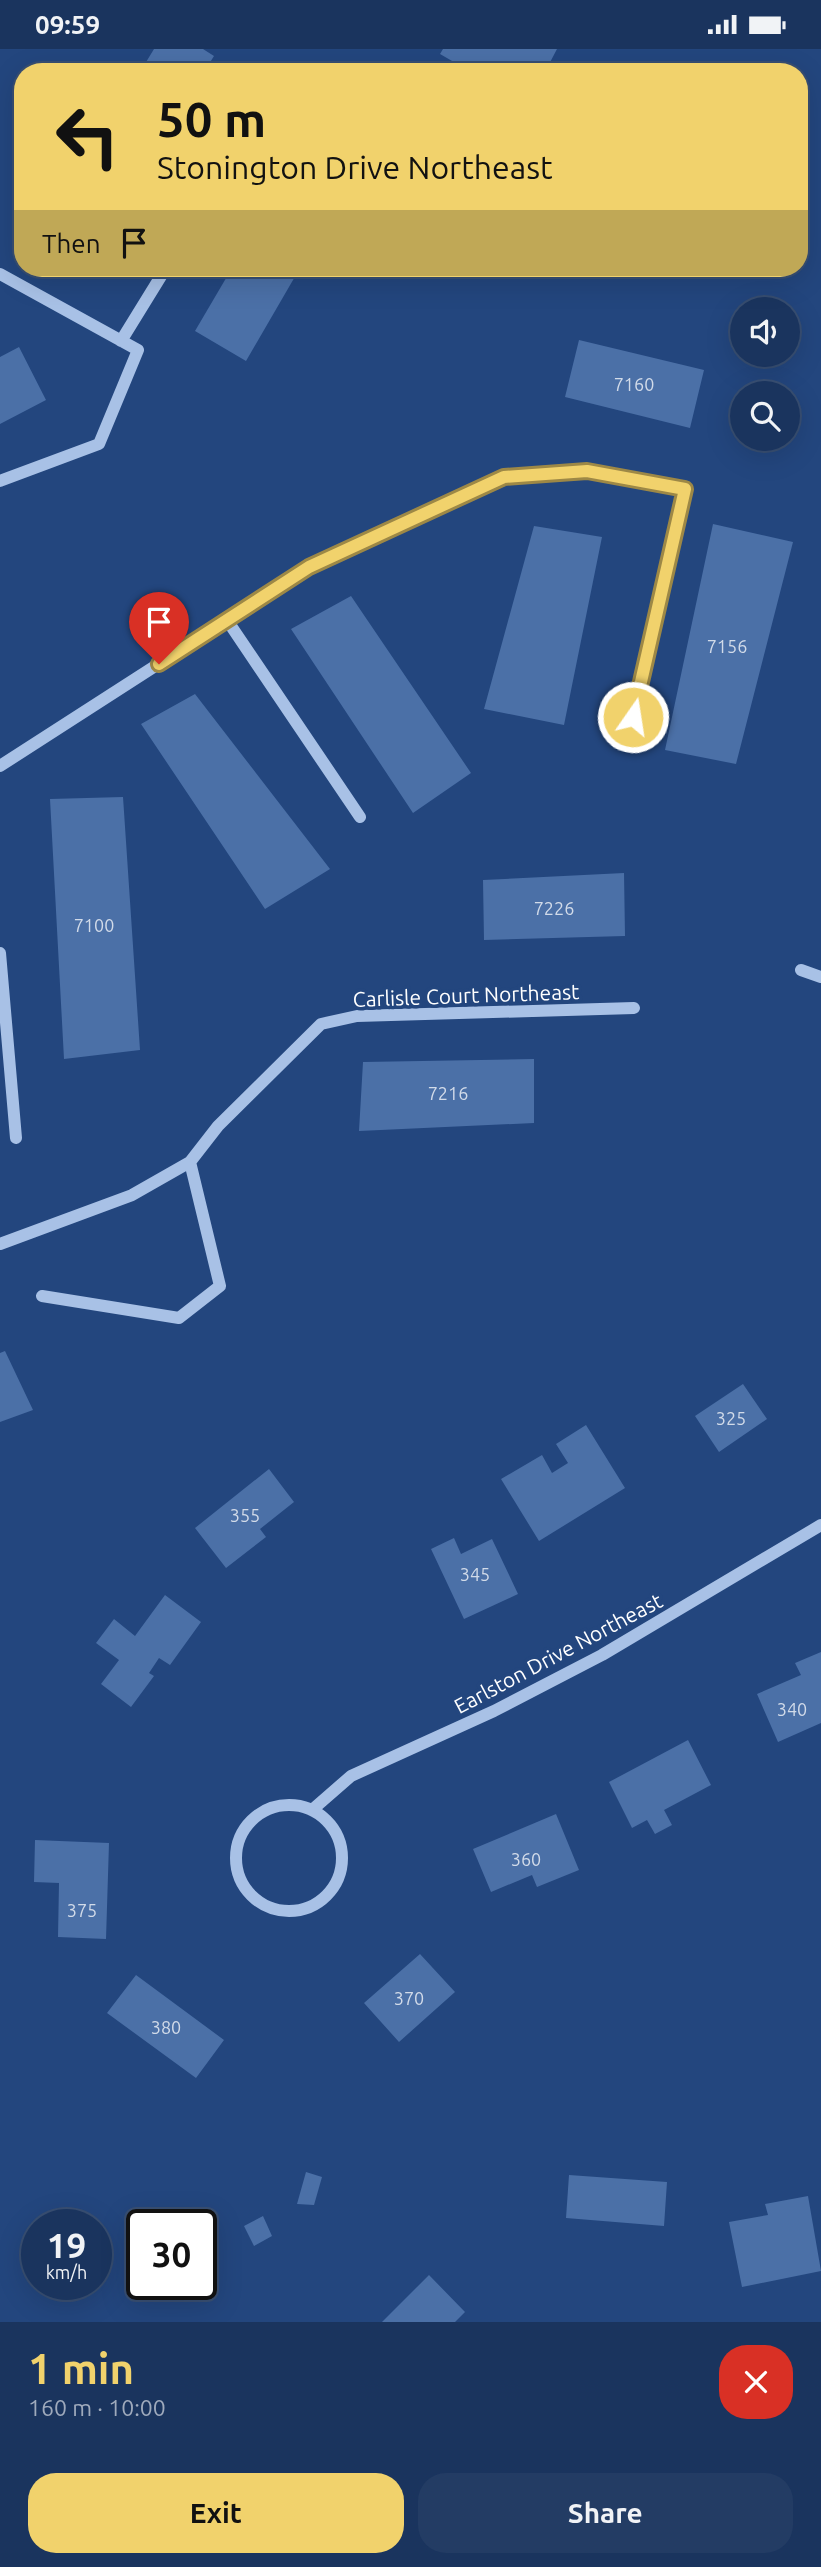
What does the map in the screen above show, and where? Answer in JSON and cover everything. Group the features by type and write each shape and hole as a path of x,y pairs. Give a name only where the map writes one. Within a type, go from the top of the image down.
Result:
{"street":[{"path":"0,274 138,350 99,444 0,481"},
{"path":"121,341 160,277"},
{"path":"0,766 309,567 504,477 587,471 685,489 633,717"},
{"path":"227,620 360,817"},
{"path":"0,953 16,1138"},
{"path":"801,970 821,977"},
{"name":"Carlisle Court Northeast","path":"0,1244 132,1195 190,1162 218,1126 321,1024 357,1016 634,1008"},
{"path":"42,1296 180,1318 220,1286 190,1162"},
{"name":"Earlston Drive Northeast","path":"312,1810 351,1776 494,1711 602,1655 821,1525"},
{"path":"284,1805 312,1810 331,1827 341,1850 341,1867 336,1883 311,1906 295,1911 278,1910 262,1904 239,1879 237,1845 244,1830 255,1817 270,1809 284,1805"}],"building":[{"path":"154,49 203,49 214,56 210,63 145,63"},
{"path":"443,49 557,49 550,63 456,63 440,54"},
{"path":"227,277 295,277 246,361 195,331"},
{"path":"579,340 704,370 690,428 565,397"},
{"path":"19,347 46,400 0,424 0,357"},
{"path":"713,524 793,542 736,764 665,750"},
{"path":"534,526 602,537 564,725 484,709"},
{"path":"351,596 471,773 413,813 291,629"},
{"path":"195,694 330,869 265,909 141,724"},
{"path":"123,797 140,1050 64,1059 50,799"},
{"path":"624,873 625,936 484,940 483,880"},
{"path":"534,1059 534,1123 359,1131 363,1062"},
{"path":"5,1351 33,1410 0,1422 0,1353"},
{"path":"743,1384 767,1419 719,1452 695,1416"},
{"path":"586,1425 625,1488 539,1541 501,1479 542,1455 552,1473 568,1463 556,1444"},
{"path":"269,1469 294,1502 260,1529 266,1537 226,1568 195,1528"},
{"path":"454,1538 461,1554 492,1539 518,1594 464,1619 431,1549"},
{"path":"165,1595 201,1622 170,1665 159,1658 149,1673 154,1676 131,1707 101,1684 119,1660 96,1643 114,1619 135,1636"},
{"path":"821,1652 821,1723 778,1742 757,1694 801,1675 795,1663"},
{"path":"688,1740 711,1785 664,1810 672,1825 655,1834 647,1820 632,1828 609,1782"},
{"path":"556,1814 579,1870 537,1887 532,1875 491,1892 473,1849"},
{"path":"35,1840 109,1843 106,1939 58,1937 59,1883 34,1882"},
{"path":"420,1954 455,1992 399,2042 364,2003"},
{"path":"136,1975 224,2040 196,2078 107,2013"},
{"path":"306,2172 322,2177 314,2205 297,2204"},
{"path":"569,2175 667,2182 664,2226 566,2218"},
{"path":"808,2196 821,2271 742,2287 729,2222 768,2215 765,2204"},
{"path":"263,2216 272,2236 254,2246 244,2226"},
{"path":"429,2275 465,2312 455,2322 382,2322"}],"route":[{"path":"159,664 309,567 504,477 587,471 685,489 633,717"}]}
